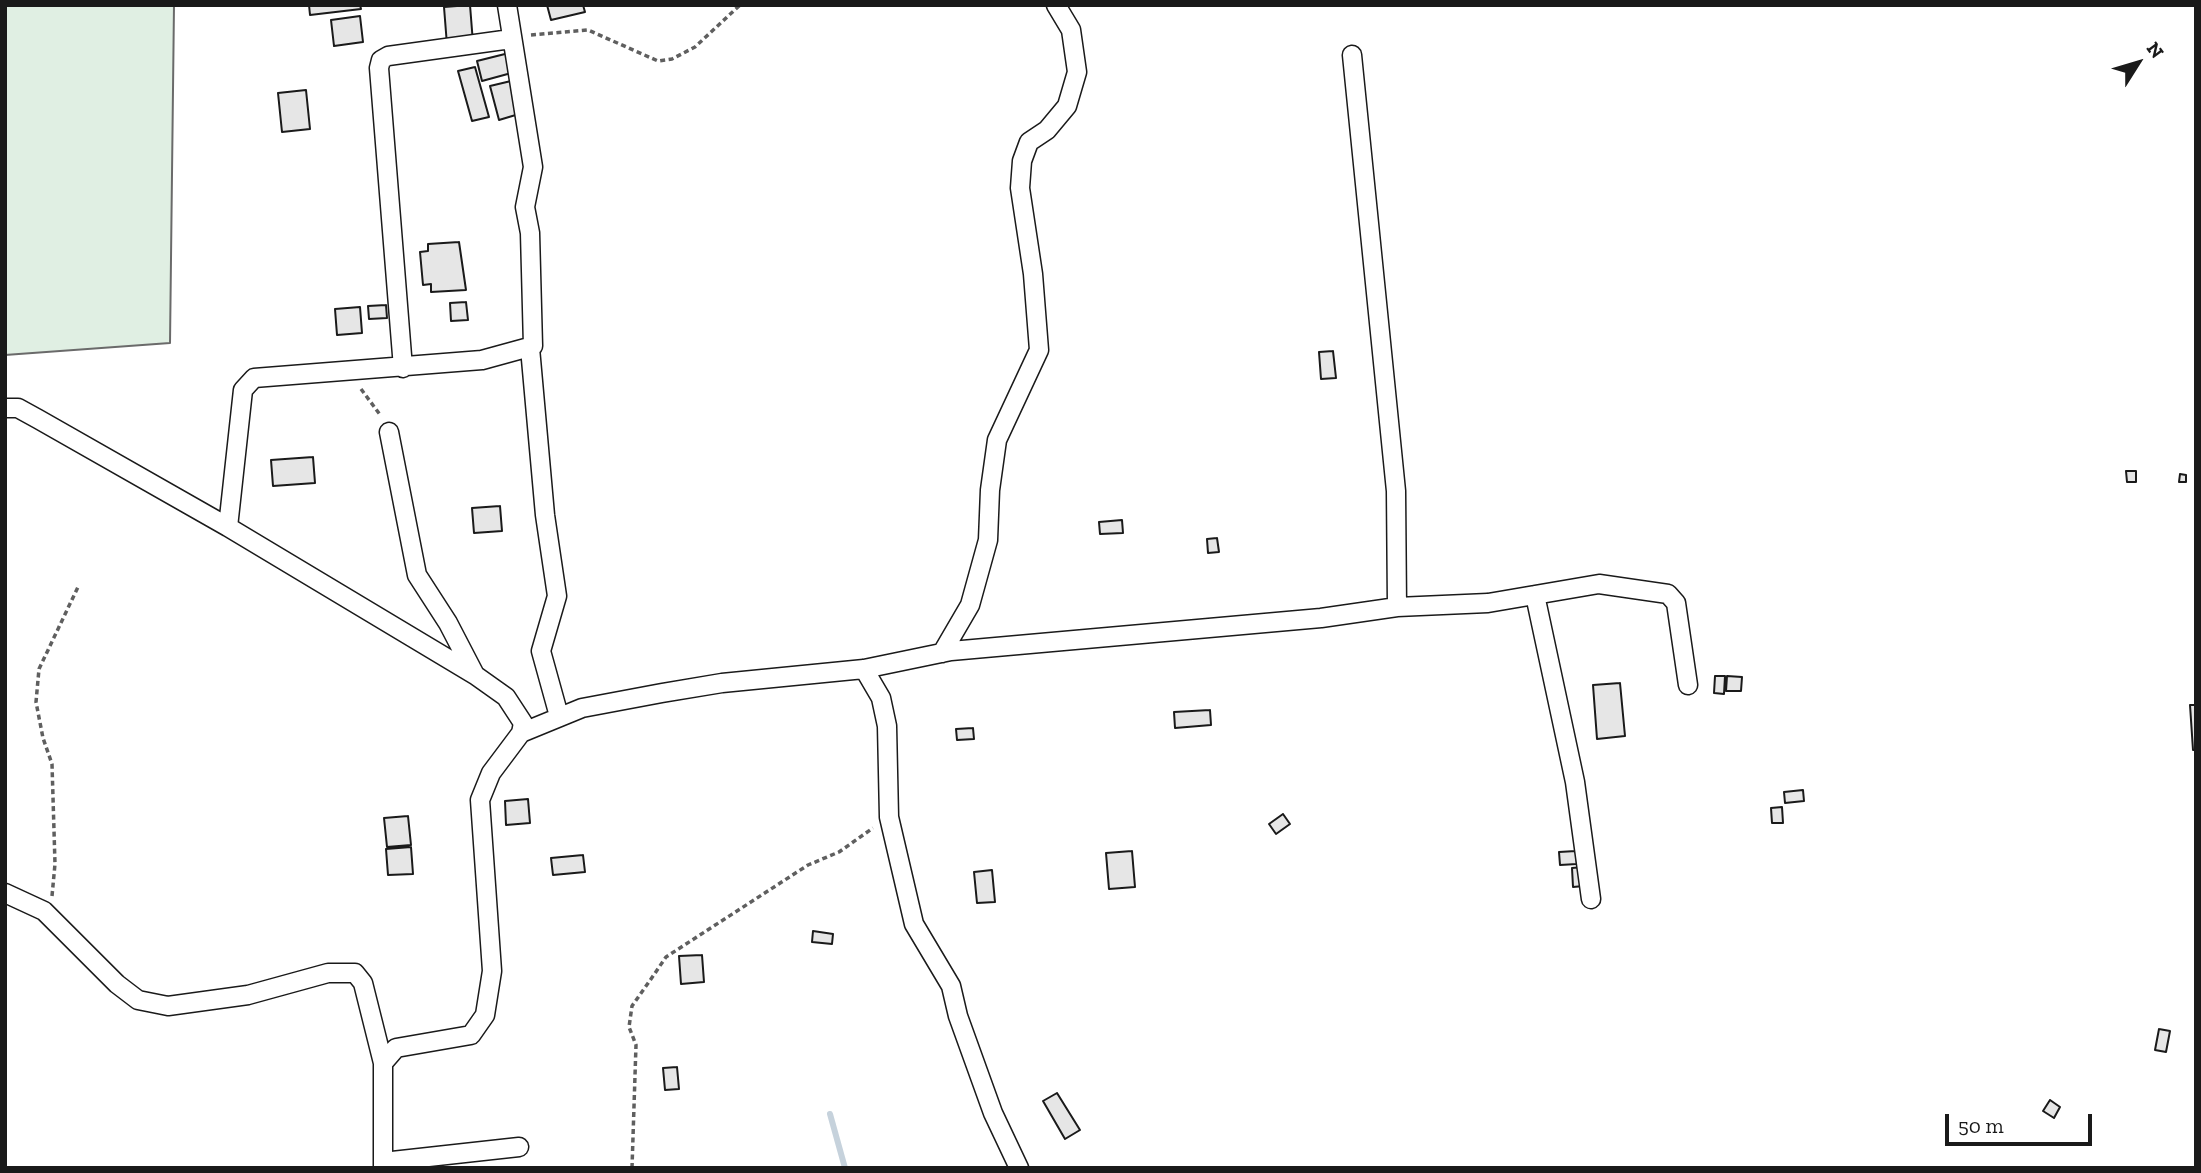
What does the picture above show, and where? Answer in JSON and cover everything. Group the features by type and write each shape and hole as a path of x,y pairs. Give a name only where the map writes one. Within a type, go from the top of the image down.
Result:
{"street":[{"path":"508,5 533,167 525,207 530,233 535,321 534,341 530,348 545,515 557,596 541,651 559,716"},
{"path":"942,653 970,605 988,540 996,440 1039,350 1033,274 1020,188 1022,161 1029,142 1047,130 1067,106 1077,72 1070,30 1056,5"},
{"path":"403,368 379,68 381,61 388,56 512,40"},
{"path":"1352,55 1396,491 1397,607"},
{"path":"228,527 243,390 254,379 403,368 482,359 530,348"},
{"path":"5,408 18,408 228,527 475,675 506,697 516,709 523,723 521,733 491,773 480,800 492,971 485,1015 471,1035 396,1048 383,1063"},
{"path":"389,432 416,575 448,623 475,675"},
{"path":"521,733 582,708 722,683 864,669 942,653 1321,618 1397,607 1488,603 1599,584 1668,594 1676,603 1688,685"},
{"path":"1535,595 1575,782 1591,899"},
{"path":"864,669 881,698 887,726 889,817 914,924 951,986 958,1016 993,1113 1019,1168"},
{"path":"5,893 50,917 117,984 138,1000 167,1006 248,995 328,973 355,973 363,983 383,1063 383,1165 519,1147"}],"path":[{"path":"512,40 543,32 588,30 658,61 672,59 695,47 740,5"},
{"path":"346,371 377,408 389,432"},
{"path":"50,917 55,864 52,764 43,738 37,691 39,669 78,587"},
{"path":"632,1168 636,1045 629,1027 632,1006 666,957 808,865 839,852 889,817"}],"green space":[{"path":"5,5 174,5 170,343 5,355"}],"building":[{"path":"309,5 360,5 361,9 310,15"},
{"path":"470,5 473,43 447,45 444,7"},
{"path":"547,5 583,5 585,12 551,20"},
{"path":"360,16 363,42 334,46 331,20"},
{"path":"509,53 515,72 482,81 477,61"},
{"path":"475,67 489,117 472,121 458,71"},
{"path":"511,81 519,114 499,120 490,86"},
{"path":"306,90 310,129 282,132 278,93"},
{"path":"459,242 466,290 431,292 431,284 423,285 420,252 428,251 428,244"},
{"path":"466,302 468,320 451,321 450,303"},
{"path":"386,305 387,318 369,319 368,306"},
{"path":"360,307 362,333 337,335 335,309"},
{"path":"1333,351 1336,378 1321,379 1319,352"},
{"path":"313,457 315,483 273,486 271,460"},
{"path":"2126,471 2136,471 2136,482 2127,482"},
{"path":"2180,474 2186,475 2186,482 2179,482"},
{"path":"500,506 502,531 474,533 472,508"},
{"path":"1122,520 1123,533 1100,534 1099,522"},
{"path":"1217,538 1219,552 1208,553 1207,539"},
{"path":"1715,676 1725,676 1724,694 1714,693"},
{"path":"1727,676 1742,677 1741,691 1726,691"},
{"path":"1620,683 1625,736 1597,739 1593,685"},
{"path":"2190,705 2196,705 2196,750 2193,750"},
{"path":"1210,710 1211,725 1175,728 1174,712"},
{"path":"973,728 974,739 957,740 956,729"},
{"path":"1803,790 1804,801 1785,803 1784,792"},
{"path":"528,799 530,823 506,825 505,801"},
{"path":"1782,807 1783,823 1772,823 1771,808"},
{"path":"1283,814 1290,824 1276,834 1269,824"},
{"path":"408,816 411,845 387,847 384,818"},
{"path":"411,847 413,874 388,875 386,849"},
{"path":"1132,851 1135,887 1109,889 1106,853"},
{"path":"1576,851 1577,864 1560,865 1559,852"},
{"path":"583,855 585,872 553,875 551,858"},
{"path":"1583,867 1584,886 1573,887 1572,868"},
{"path":"992,870 995,902 977,903 974,872"},
{"path":"813,931 833,934 832,944 812,942"},
{"path":"702,955 704,982 681,984 679,956"},
{"path":"2159,1029 2170,1031 2166,1052 2155,1050"},
{"path":"677,1067 679,1089 665,1090 663,1068"},
{"path":"1057,1093 1080,1130 1065,1139 1043,1101"},
{"path":"2050,1100 2060,1107 2054,1118 2043,1111"}],"waterway":[{"path":"830,1114 845,1168"}]}
